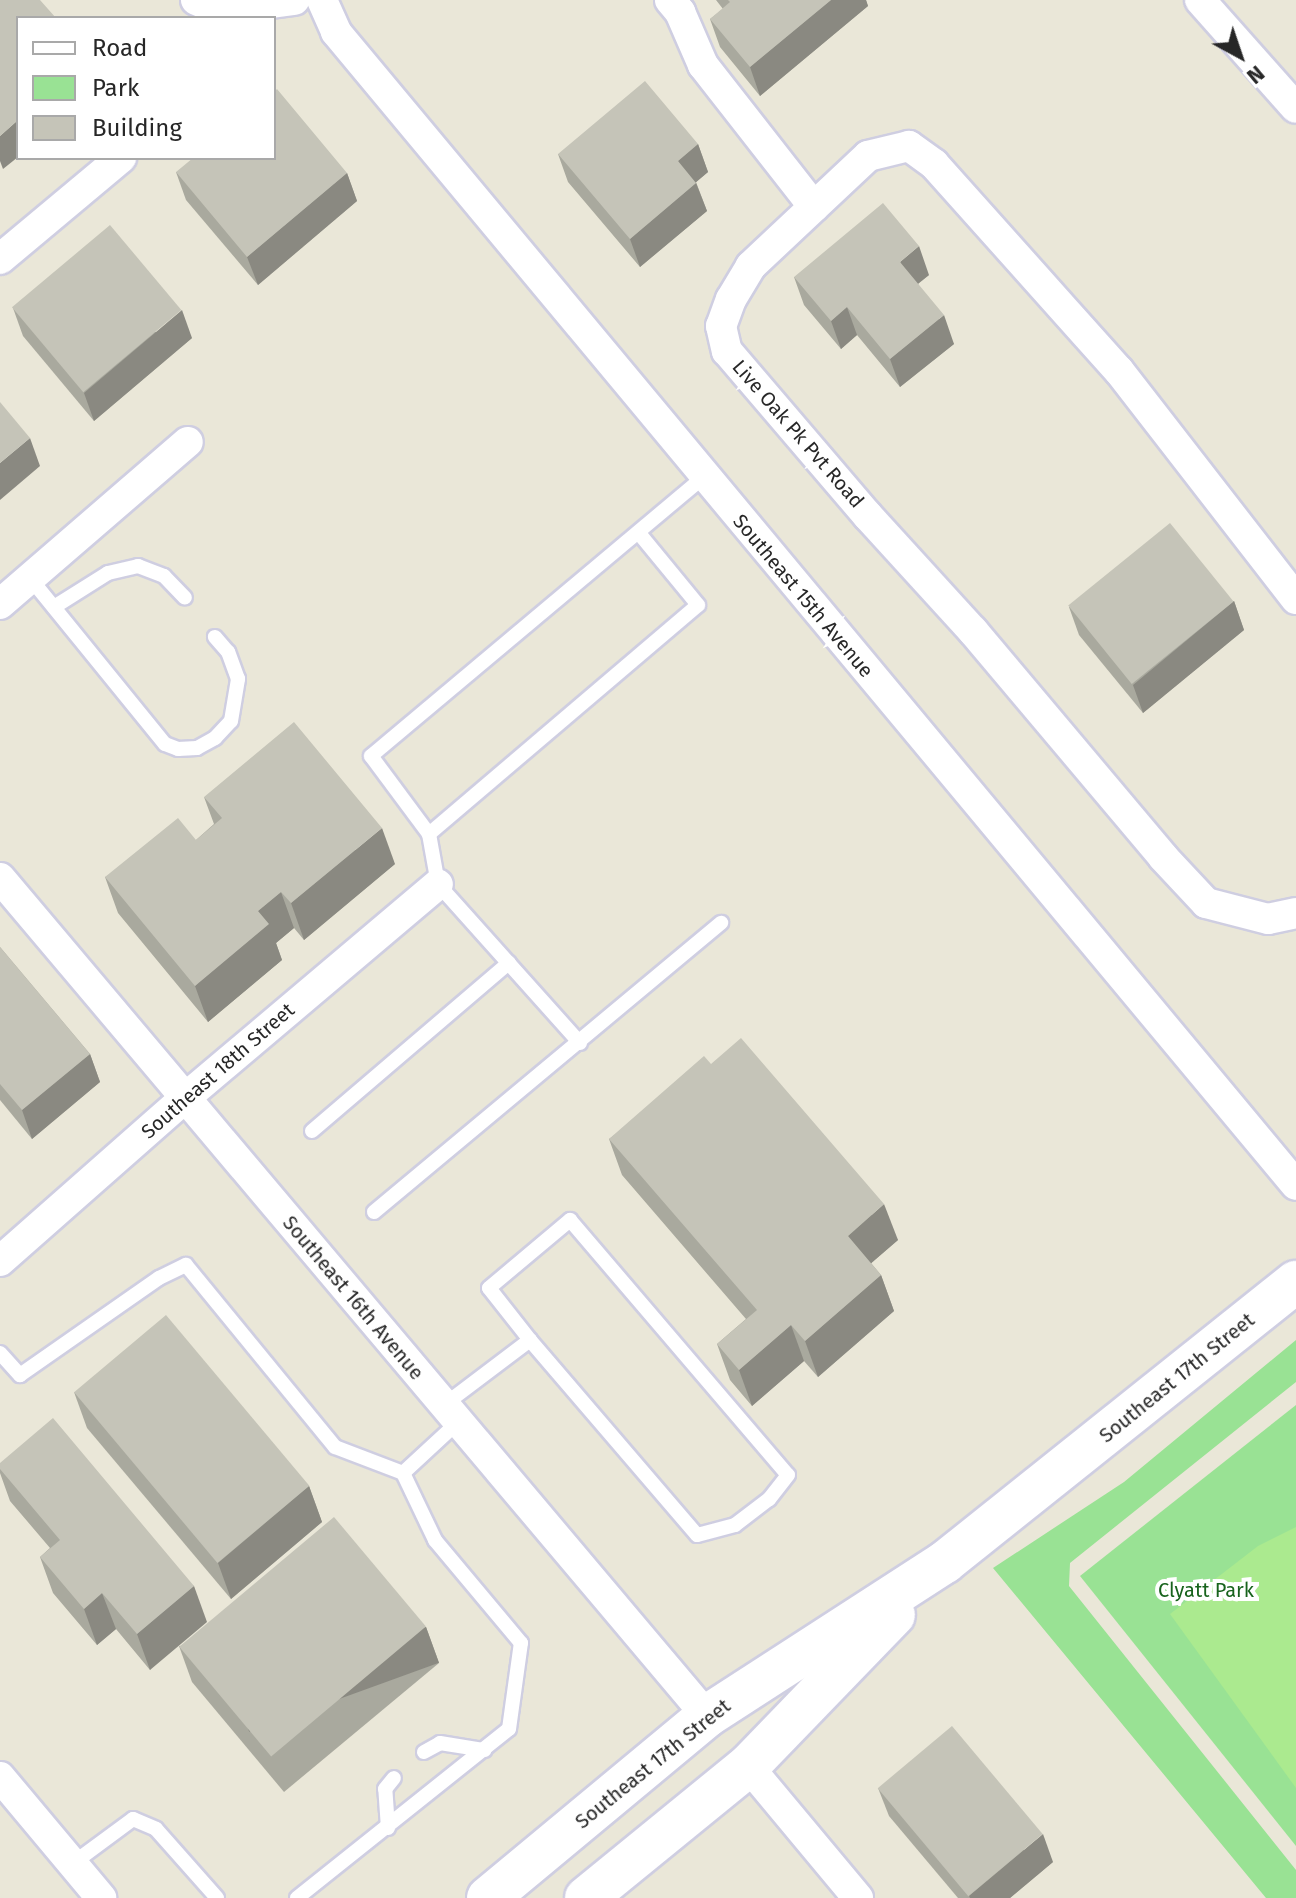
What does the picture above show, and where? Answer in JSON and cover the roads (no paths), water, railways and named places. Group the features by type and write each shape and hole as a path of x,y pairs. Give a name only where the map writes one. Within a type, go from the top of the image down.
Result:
{"main road":[{"name":"Southeast 17th Street","path":"488,1898 707,1716 945,1562 1296,1282"},
{"name":"Southeast 17th Street","path":"586,1898 748,1766 945,1562"}],"street":[{"path":"210,9 294,0"},
{"name":"Southeast 15th Avenue","path":"322,0 336,32 703,477 1296,1185"},
{"path":"670,0 680,12 703,65 814,207"},
{"path":"1200,0 1296,108"},
{"name":"Live Oak Pk Pvt Road","path":"1296,599 1119,371 934,164 909,146 868,156 751,266 731,299 721,326 727,351 1206,903 1268,919 1296,913"},
{"path":"0,259 119,160"},
{"path":"0,604 188,442"},
{"name":"Southeast 16th Avenue","path":"0,878 707,1716"},
{"name":"Southeast 18th Street","path":"0,1261 185,1098 438,884"},
{"path":"748,1766 858,1898"},
{"path":"0,1777 101,1898"}],"lane":[{"path":"580,1043 438,884 429,834 371,756 703,477"},
{"path":"429,834 698,605 638,532"},
{"path":"54,607 108,573 138,566 164,576 185,598"},
{"path":"30,578 165,744 178,749 197,748 215,738 231,721 238,679 228,652 215,637"},
{"path":"374,1212 721,923"},
{"path":"312,1131 509,963"},
{"path":"570,1220 788,1475 769,1499 735,1525 697,1535 530,1340 489,1288 570,1220"},
{"path":"0,1353 20,1375 159,1278 186,1265 335,1447 403,1473 435,1540 521,1643 509,1729 297,1898"},
{"path":"403,1473 451,1414 530,1340"},
{"path":"424,1752 440,1743 484,1750"},
{"path":"388,1828 385,1789 394,1778"},
{"path":"72,1864 133,1819 156,1829 217,1898"}],"park label":[{"name":"Clyatt Park","path":"1206,1590"}]}
